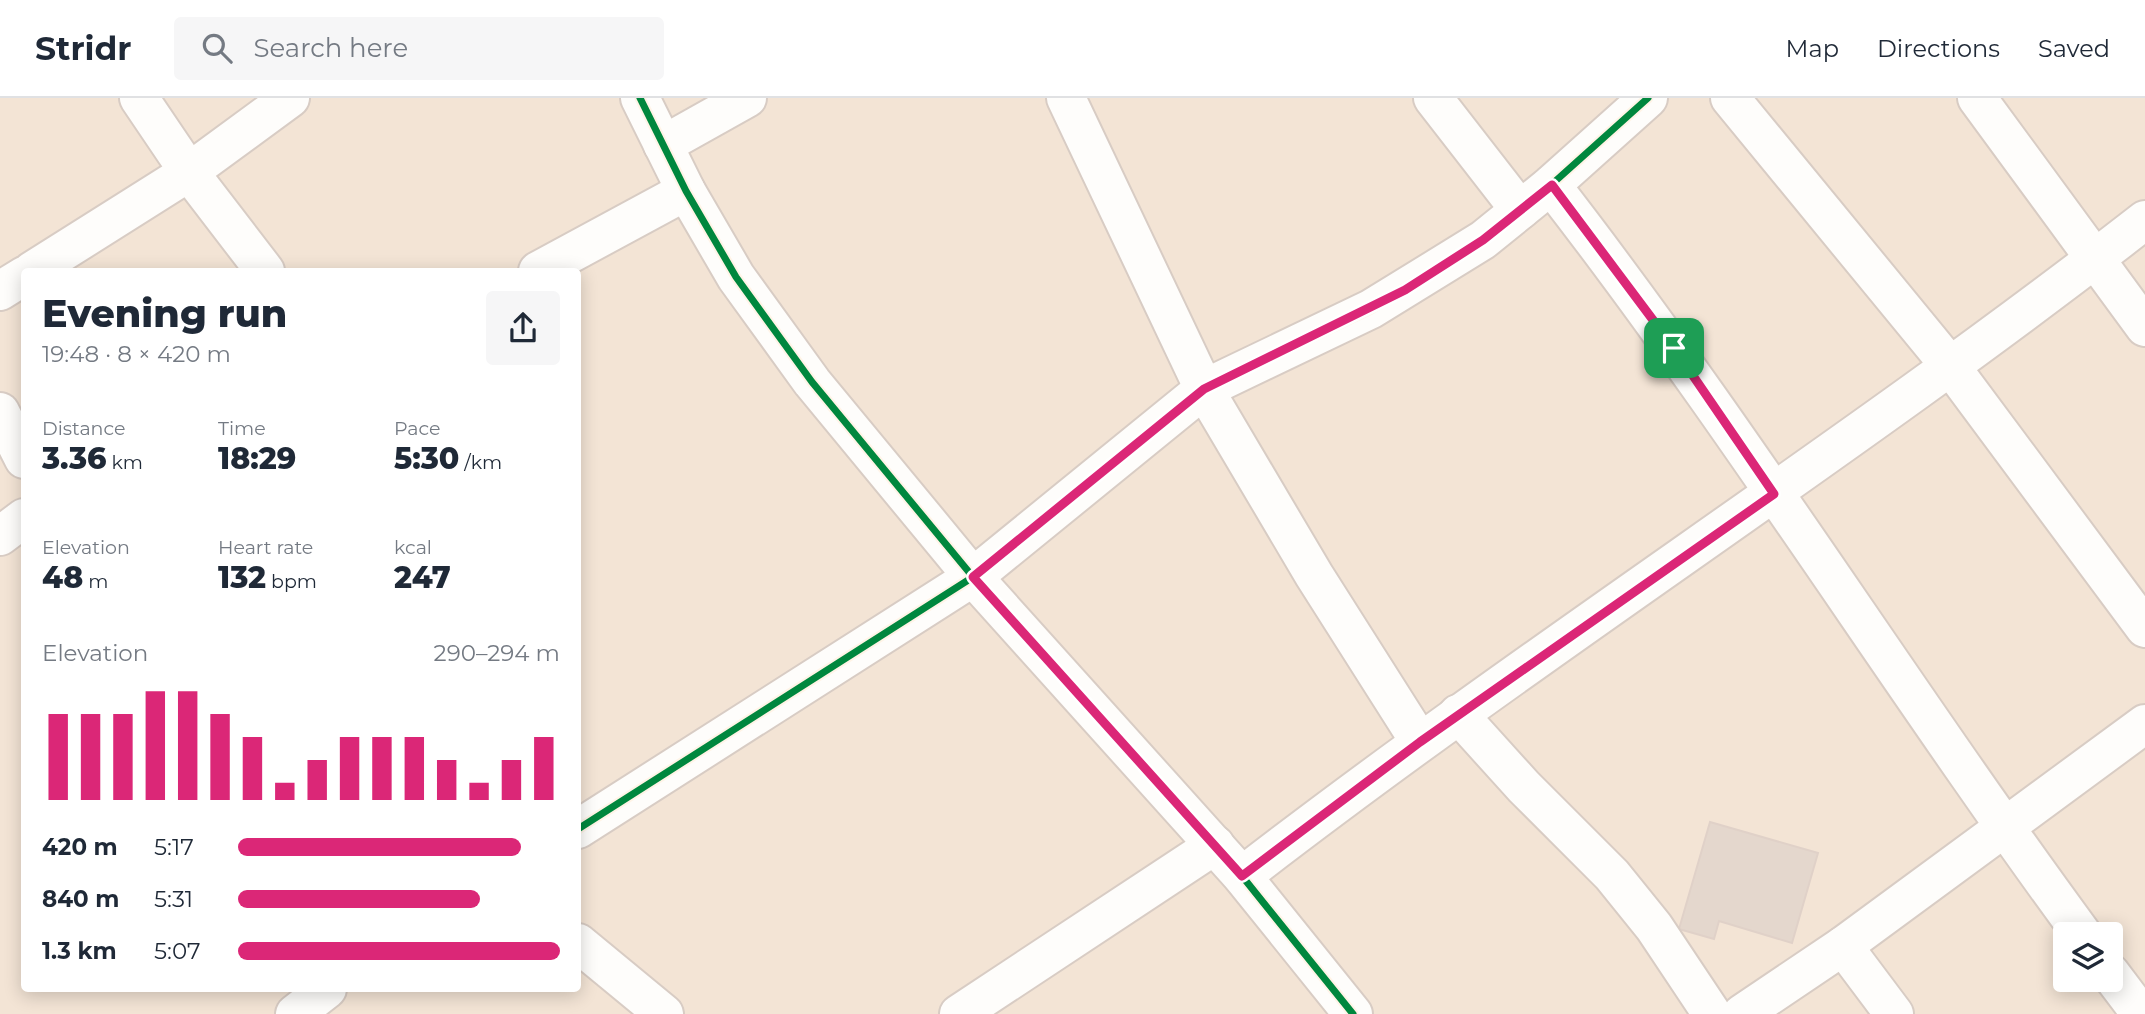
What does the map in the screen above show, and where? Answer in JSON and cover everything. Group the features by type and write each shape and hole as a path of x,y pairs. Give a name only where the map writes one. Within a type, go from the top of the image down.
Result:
{"street":[{"path":"139,98 189,172 263,268"},
{"path":"37,268 189,172 290,98"},
{"path":"639,98 686,191 736,277 812,382 973,577 1242,876 1353,1014"},
{"path":"663,145 747,98"},
{"path":"1066,98 1204,389 1321,586 1420,742"},
{"path":"1433,98 1520,210"},
{"path":"581,827 973,577 1204,389 1405,290 1483,240 1552,185 1648,98"},
{"path":"1730,98 1951,367 2145,628"},
{"path":"1977,98 2093,260 2145,327"},
{"path":"1552,185 1667,338 2003,827 2073,922"},
{"path":"544,268 686,191"},
{"path":"1242,876 1458,714 1951,367 2145,220"},
{"path":"0,291 21,278"},
{"path":"0,412 21,453"},
{"path":"0,536 21,519"},
{"path":"1458,714 1524,787 1612,875 1654,927 1712,1014"},
{"path":"1742,1014 1843,946 2145,724"},
{"path":"959,1014 1215,845"},
{"path":"581,945 664,1014"},
{"path":"1843,946 1894,1014"},
{"path":"2123,990 2141,1014"}],"shaded area":[{"path":"0,98 2145,98 2145,1014 0,1014"}],"building":[{"path":"1710,822 1818,853 1792,943 1719,921 1714,939 1679,929"}],"cycle path":[{"path":"640,98 686,191 736,277 812,382 973,577 1242,876 1353,1014"},
{"path":"581,827 973,577 1204,389 1371,309 1483,240 1551,185 1648,98"}],"route":[{"path":"1552,185 1674,348 1774,494 1458,714 1242,876 973,577 1204,389 1405,290 1483,240 1552,185"}]}
